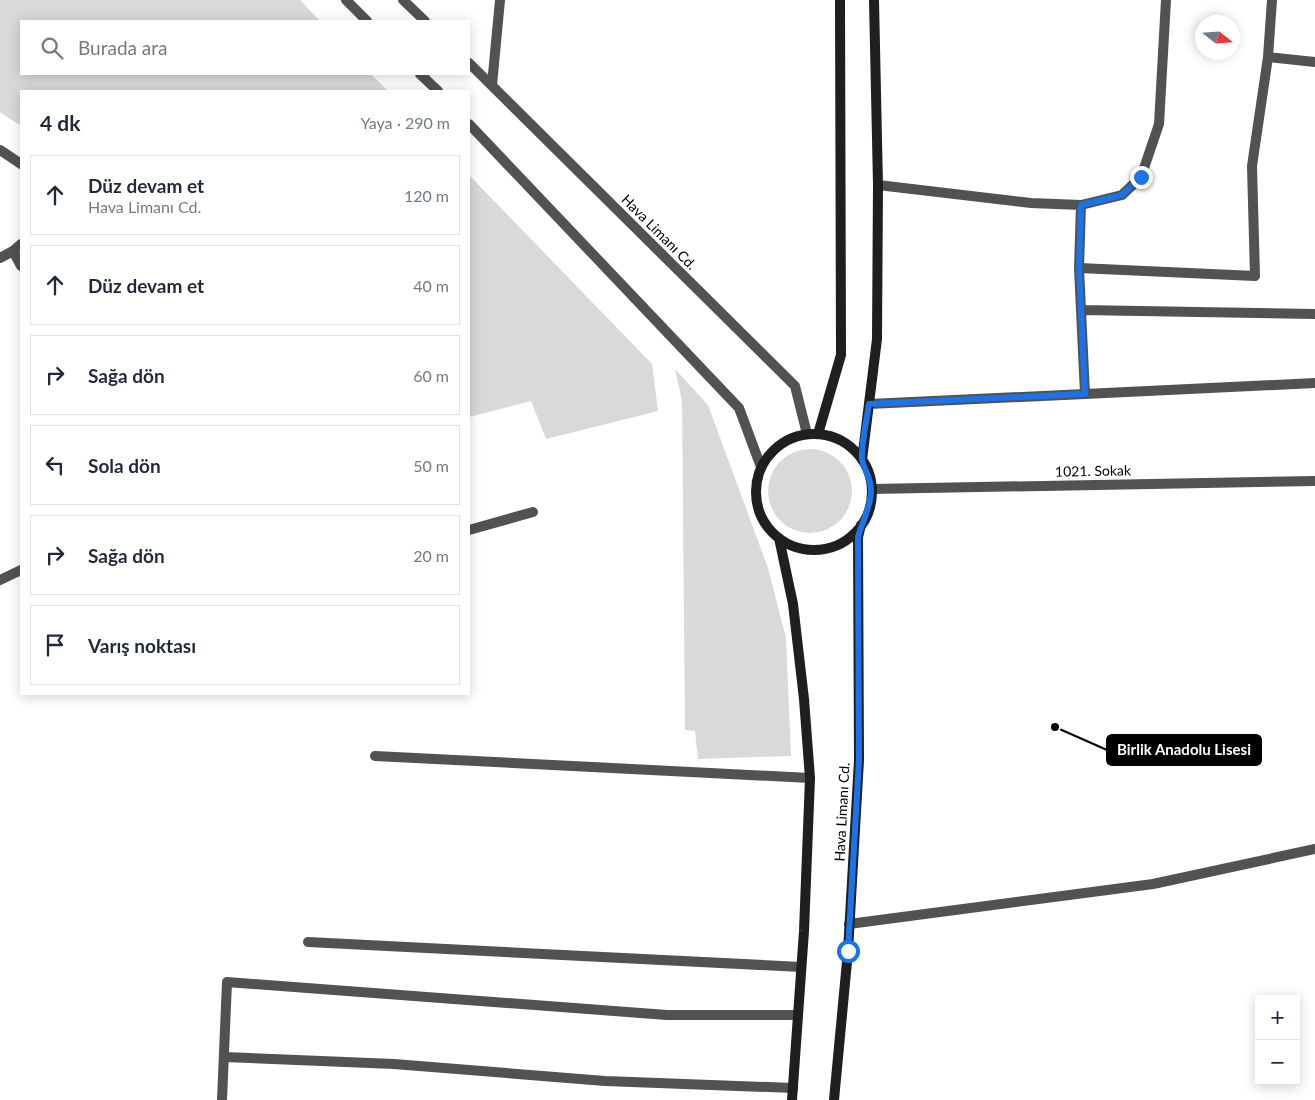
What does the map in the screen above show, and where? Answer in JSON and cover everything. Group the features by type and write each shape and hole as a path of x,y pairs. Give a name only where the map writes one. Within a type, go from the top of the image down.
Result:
{"main road":[{"path":"813,434 841,355 840,0"},
{"path":"862,460 877,339 878,184 874,0"},
{"path":"813,434 835,438 850,447 862,460 869,474 872,490 869,508 861,525 848,538 832,547 814,550 795,547 779,538 765,524 758,506 756,486 761,467 772,451 788,439 813,434"},
{"name":"Hava Limanı Cd.","path":"834,1100 849,924 859,760 858,537 861,525"},
{"path":"779,538 793,604 804,699 810,778 801,967 792,1100"}],"street":[{"path":"346,0 366,20"},
{"path":"403,0 424,20"},
{"path":"492,85 500,0"},
{"path":"878,184 1031,203 1081,205 1122,195 1141,177 1159,124 1166,0"},
{"path":"1079,268 1255,276 1252,166 1268,57 1272,0"},
{"path":"1268,57 1315,62"},
{"name":"Hava Limanı Cd.","path":"470,64 795,386 813,434"},
{"path":"421,75 437,90"},
{"path":"470,125 739,408 761,467"},
{"path":"0,150 20,163"},
{"path":"1081,205 1079,268 1085,394"},
{"path":"0,258 17,248 20,262"},
{"path":"1081,310 1315,314"},
{"path":"869,404 1315,383"},
{"name":"1021. Sokak","path":"872,490 1315,481"},
{"path":"470,530 533,512"},
{"path":"0,580 20,570"},
{"path":"375,756 810,778"},
{"path":"849,924 1153,884 1315,849"},
{"path":"308,942 801,967"},
{"path":"222,1100 227,982 667,1015 798,1015"},
{"path":"224,1056 394,1064 605,1081 793,1088"}],"shaded area":[{"path":"0,0 300,0 319,20 20,20 20,75 372,75 387,90 20,90 20,125 0,112"},
{"path":"470,176 652,364 658,411 546,439 531,401 470,417"},
{"path":"675,369 708,405 768,568 786,638 791,756 698,759 695,731 685,730 682,401"},
{"path":"810,449 826,452 840,461 849,475 852,491 849,507 840,521 826,530 810,533 794,530 780,521 771,507 768,491 771,475 780,461 794,452"}],"place":[{"name":"Birlik Anadolu Lisesi","path":"1055,727"}],"route":[{"path":"848,951 859,760 858,537 869,508 872,490 869,474 862,460 869,404 1085,394 1079,268 1081,205 1122,195 1141,177"}]}
